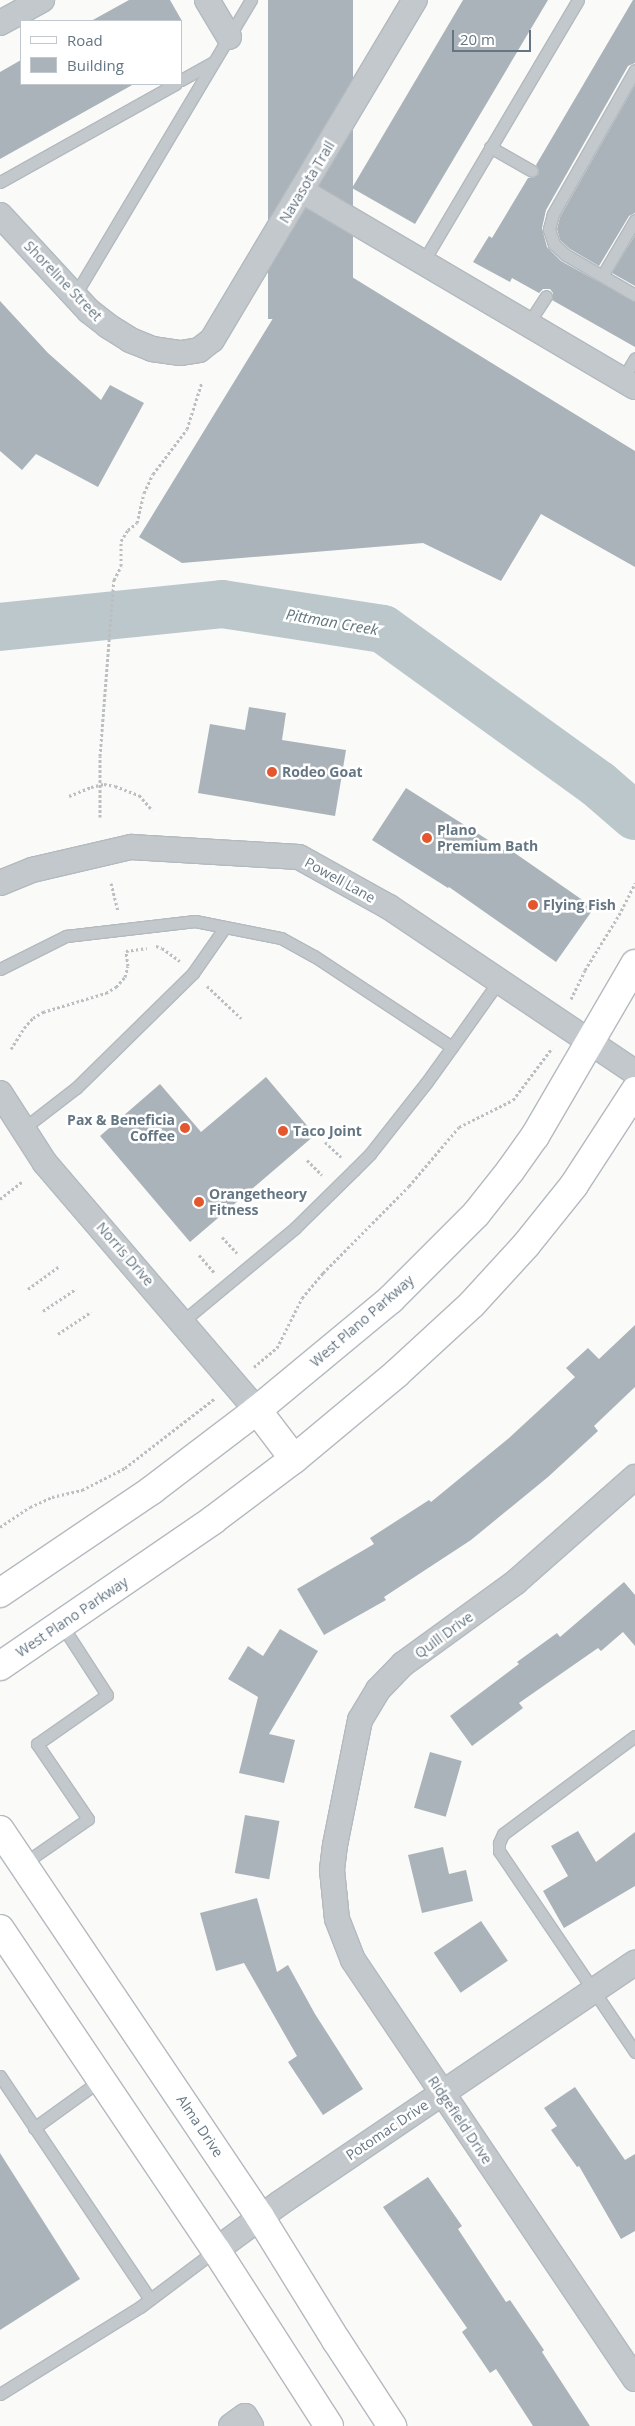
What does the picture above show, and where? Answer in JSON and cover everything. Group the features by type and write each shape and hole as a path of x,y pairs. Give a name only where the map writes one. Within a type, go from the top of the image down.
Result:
{"main road":[{"name":"West Plano Parkway","path":"0,1593 152,1490 257,1410 390,1300 476,1214 536,1136 635,964"},
{"name":"West Plano Parkway","path":"0,1666 213,1520 294,1459 396,1374 472,1304 526,1245 574,1184 635,1091"},
{"path":"257,1410 294,1459"},
{"name":"Alma Drive","path":"0,1830 260,2217 392,2426"},
{"path":"0,1929 216,2250 329,2426"}],"street":[{"path":"0,24 42,0"},
{"path":"207,0 229,37"},
{"name":"Navasota Trail","path":"190,353 199,350 212,340 415,0"},
{"path":"302,191 629,383"},
{"name":"Shoreline Street","path":"0,215 75,295 108,326 130,340 152,349 190,353"},
{"name":"Powell Lane","path":"0,883 32,870 131,847 299,857 389,907 565,1027 635,1072"},
{"name":"Norris Drive","path":"0,1093 45,1163 183,1321 257,1410"},
{"name":"Quill Drive","path":"335,1845 360,1720 378,1690 403,1664 516,1582 635,1477"},
{"name":"Ridgefield Drive","path":"335,1845 332,1870 337,1919 353,1960 635,2379"},
{"name":"Potomac Drive","path":"216,2250 260,2217 635,1963"}],"lane":[{"path":"75,295 252,0"},
{"path":"423,262 578,0"},
{"path":"182,79 214,62"},
{"path":"635,70 553,214 549,229 554,244 566,256 635,295"},
{"path":"0,182 173,85"},
{"path":"490,147 532,171"},
{"path":"602,276 635,220"},
{"path":"528,324 546,296"},
{"path":"629,383 635,358"},
{"path":"0,969 66,936 195,921 281,938 314,956 452,1047"},
{"path":"24,1128 76,1088 193,973 225,927"},
{"path":"183,1321 295,1228 370,1154 426,1083 498,982"},
{"path":"23,1864 88,1819 37,1744 107,1695 61,1624"},
{"path":"635,1736 503,1834 499,1842 499,1851 635,2052"},
{"path":"0,2076 149,2298"},
{"path":"34,2128 102,2078"},
{"path":"0,2394 140,2307 149,2298 216,2250"}],"path":[{"path":"100,817 99,785 114,580 121,566 121,541 128,530 137,523 144,493 153,474 187,429 202,382"},
{"path":"69,796 99,785 128,789 138,794 152,810"},
{"path":"111,883 118,911"},
{"path":"0,1527 30,1506 52,1497 82,1490 125,1468 277,1348 302,1298 323,1273 408,1186 459,1127 513,1100 560,1038 572,1009 571,999 577,984 635,883"},
{"path":"11,1049 24,1028 33,1018 43,1012 106,993 116,987 125,977 128,966 124,946"},
{"path":"126,952 155,946 162,948 182,963"},
{"path":"205,984 241,1018"},
{"path":"0,1200 22,1182"},
{"path":"28,1289 60,1266"},
{"path":"43,1312 76,1289"},
{"path":"58,1334 91,1312"}],"building":[{"path":"129,0 170,0 181,20 93,20"},
{"path":"268,0 353,0 353,319 268,319"},
{"path":"463,0 548,0 415,224 352,188"},
{"path":"633,0 635,0 635,63 628,66 546,210 542,228 547,247 561,261 635,302 635,347 552,300 553,293 550,289 543,289 539,293 512,278 510,282 473,262 489,236 492,238 528,178 538,175 539,170 536,165"},
{"path":"20,61 20,85 132,85 0,159 0,72"},
{"path":"635,85 635,213 629,216 599,266 570,249 560,240 557,229 560,217"},
{"path":"635,235 635,286 612,273"},
{"path":"313,253 635,451 635,567 541,514 501,581 423,543 182,563 139,537"},
{"path":"0,301 48,353 101,400 110,385 144,403 98,487 36,454 22,470 0,451"},
{"name":"Rodeo Goat","path":"249,707 286,713 282,740 346,750 335,816 198,793 210,724 245,730"},
{"path":"406,788 507,852 509,849 594,908 556,962 449,887 372,840"},
{"path":"266,1077 315,1135 190,1242 100,1136 160,1084 201,1132"},
{"path":"635,1325 635,1387 594,1426 598,1431 548,1477 471,1540 384,1597 386,1600 324,1635 297,1589 374,1544 370,1538 429,1500 431,1502 509,1438 575,1377 566,1368 588,1348 599,1359"},
{"path":"624,1582 635,1595 635,1646 623,1632 601,1651 598,1648 519,1703 523,1708 472,1746 450,1716 519,1664 517,1662 557,1633 560,1637"},
{"path":"280,1629 318,1651 269,1734 295,1740 284,1783 239,1773 258,1697 228,1679 248,1646 263,1656"},
{"path":"430,1752 462,1761 446,1817 414,1808"},
{"path":"245,1815 279,1821 269,1879 235,1873"},
{"path":"578,1831 596,1862 635,1832 635,1886 564,1928 543,1891 568,1876 551,1846"},
{"path":"443,1847 449,1874 466,1870 473,1901 422,1913 408,1855"},
{"path":"257,1898 277,1972 288,1965 315,2014 363,2089 323,2115 288,2062 297,2056 244,1963 216,1971 200,1913"},
{"path":"481,1921 508,1961 461,1993 434,1953"},
{"path":"575,2087 625,2160 635,2154 635,2231 621,2239 579,2166 577,2167 551,2130 557,2126 544,2108"},
{"path":"0,2153 80,2279 0,2330"},
{"path":"428,2177 462,2226 458,2229 506,2302 510,2300 544,2350 542,2352 590,2426 533,2426 496,2369 490,2373 462,2332 467,2328 383,2207"}],"waterway":[{"name":"Pittman Creek","path":"0,627 222,604 383,629 598,784 635,816"}],"place":[{"name":"Rodeo Goat","path":"272,772"},
{"name":"Plano Premium Bath","path":"427,838"},
{"name":"Flying Fish","path":"533,905"},
{"name":"Pax & Beneficia Coffee","path":"185,1128"},
{"name":"Taco Joint","path":"283,1131"},
{"name":"Orangetheory Fitness","path":"199,1202"}]}
